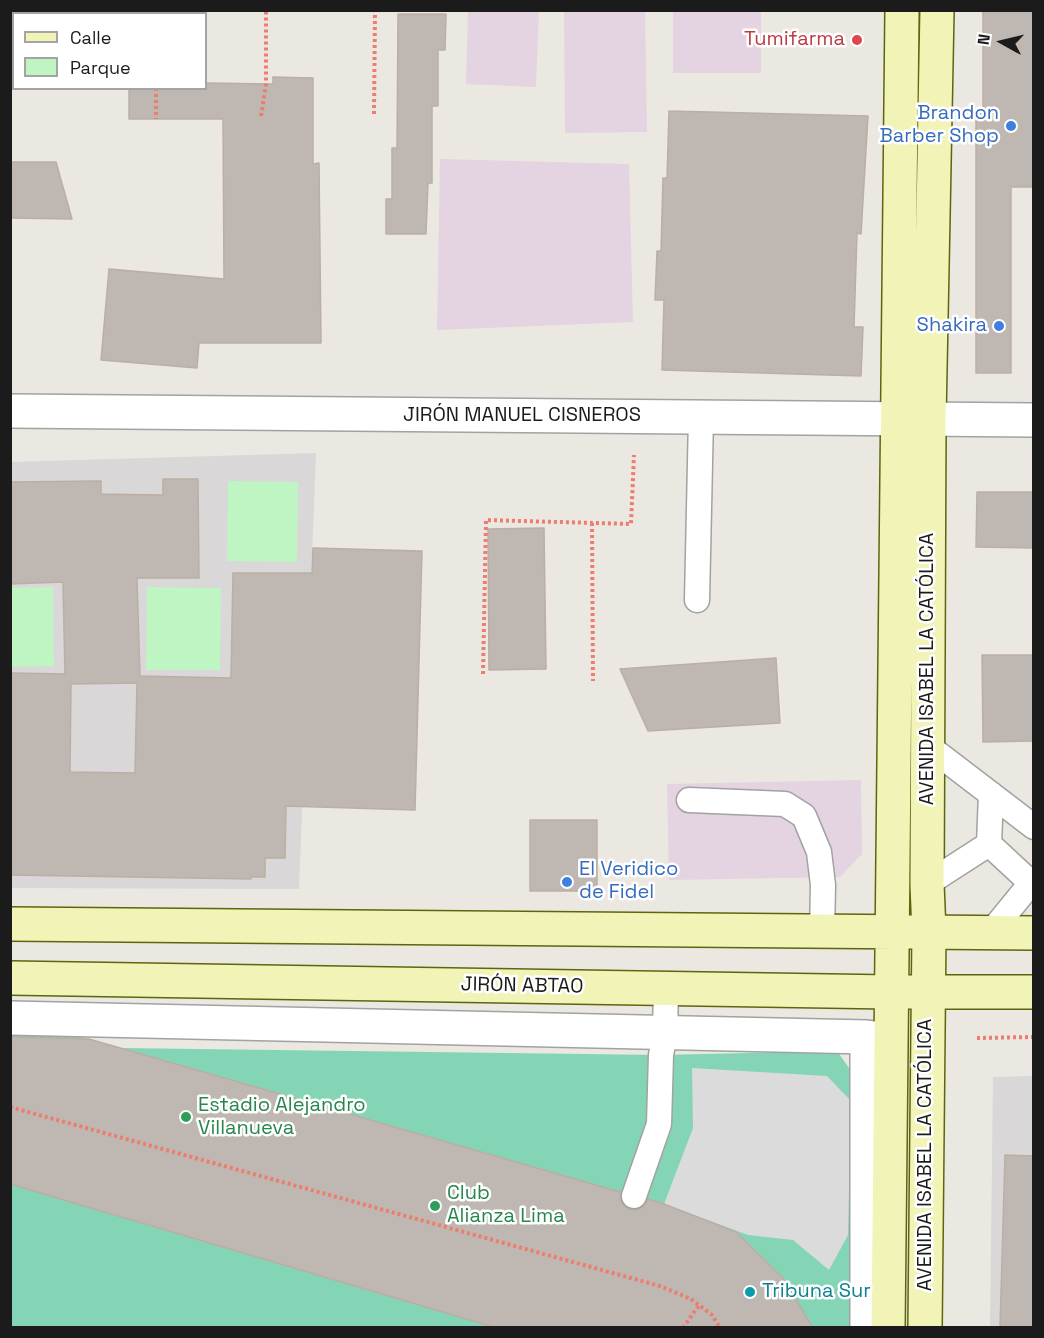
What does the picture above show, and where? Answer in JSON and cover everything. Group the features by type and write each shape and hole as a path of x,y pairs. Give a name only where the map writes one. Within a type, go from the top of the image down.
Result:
{"street":[{"name":"AVENIDA ISABEL LA CATÓLICA","path":"902,10 913,419 928,746 929,932 925,1328"},
{"name":"AVENIDA ISABEL LA CATÓLICA","path":"888,1328 879,1039 891,992 913,419 938,10"},
{"name":"JIRÓN MANUEL CISNEROS","path":"10,411 1034,420"},
{"path":"10,924 1034,933"},
{"name":"JIRÓN ABTAO","path":"10,978 891,992 1034,992"},
{"path":"10,1018 879,1039 867,1328"}],"lane":[{"path":"698,600 701,417"},
{"path":"928,746 1034,827"},
{"path":"991,794 989,844 1032,884 991,933"},
{"path":"688,800 785,804 804,816 819,852 824,885 822,932"},
{"path":"927,884 989,844"},
{"path":"634,1196 660,1124 661,1055 665,1033 666,988"}],"path":[{"path":"261,116 266,84 266,10"},
{"path":"374,114 375,10"},
{"path":"156,90 156,119"},
{"path":"483,674 486,520 631,524 635,417"},
{"path":"592,523 593,681"},
{"path":"977,1038 1034,1037"},
{"path":"10,1107 660,1286 691,1299 712,1315 720,1328"},
{"path":"683,1328 699,1305"}],"shaded area":[{"path":"468,11 539,11 536,87 466,84"},
{"path":"564,11 645,11 647,132 565,133"},
{"path":"673,11 761,11 761,73 673,73"},
{"path":"440,159 629,164 633,322 437,330"},
{"path":"316,453 299,889 11,888 10,462"},
{"path":"861,780 862,854 840,877 669,880 667,784"},
{"path":"692,1068 827,1076 851,1101 848,1235 829,1270 793,1240 748,1235 664,1204 693,1128"},
{"path":"1033,1076 1033,1327 990,1328 993,1077"}],"green space":[{"path":"228,481 298,482 297,562 227,561"},
{"path":"53,587 54,666 11,667 11,588"},
{"path":"147,587 221,588 220,670 146,670"},
{"name":"Estadio Alejandro Villanueva","path":"11,1029 37,1029 121,1048 661,1055 837,1051 861,1085 859,1327 11,1328"}],"building":[{"path":"983,10 1034,10 1034,187 1011,187 1011,373 976,373 976,114 983,114"},
{"path":"398,14 446,14 445,50 438,50 438,106 432,106 432,183 428,183 426,234 386,234 386,199 392,199 392,148 397,148"},
{"path":"273,77 313,78 313,164 319,163 321,343 199,343 197,368 101,360 109,269 224,279 223,119 129,119 129,90 207,90 207,83 273,84"},
{"path":"669,111 868,116 861,234 857,233 854,327 863,327 861,376 662,370 664,300 655,300 657,251 661,251 663,178 667,178"},
{"path":"10,162 56,162 72,219 10,218"},
{"path":"163,479 198,479 199,578 137,578 140,676 231,678 233,573 312,573 313,548 422,551 415,810 286,806 285,858 265,858 265,877 251,877 251,879 10,875 10,673 65,674 63,582 10,584 10,482 101,481 101,494 163,495","holes":["137,683 135,773 70,772 71,684"]},
{"path":"977,492 1034,492 1034,548 976,547"},
{"path":"544,528 546,669 489,670 488,529"},
{"path":"982,655 1034,655 1034,741 983,742"},
{"path":"776,658 780,723 648,731 620,669"},
{"path":"530,820 597,820 597,891 530,891"},
{"name":"Estadio Alejandro Villanueva","path":"10,1037 89,1039 620,1192 623,1205 630,1210 643,1207 648,1199 664,1204 736,1232 783,1278 813,1328 497,1328 10,1184"},
{"path":"1005,1155 1034,1156 1034,1328 1000,1328"}],"place":[{"name":"Tumifarma","path":"857,40"},
{"name":"Brandon Barber Shop","path":"1011,126"},
{"name":"Shakira","path":"999,326"},
{"name":"El Veridico de Fidel","path":"567,882"},
{"name":"Estadio Alejandro Villanueva","path":"186,1117"},
{"name":"Club Alianza Lima","path":"435,1206"},
{"name":"Tribuna Sur","path":"750,1292"}]}
